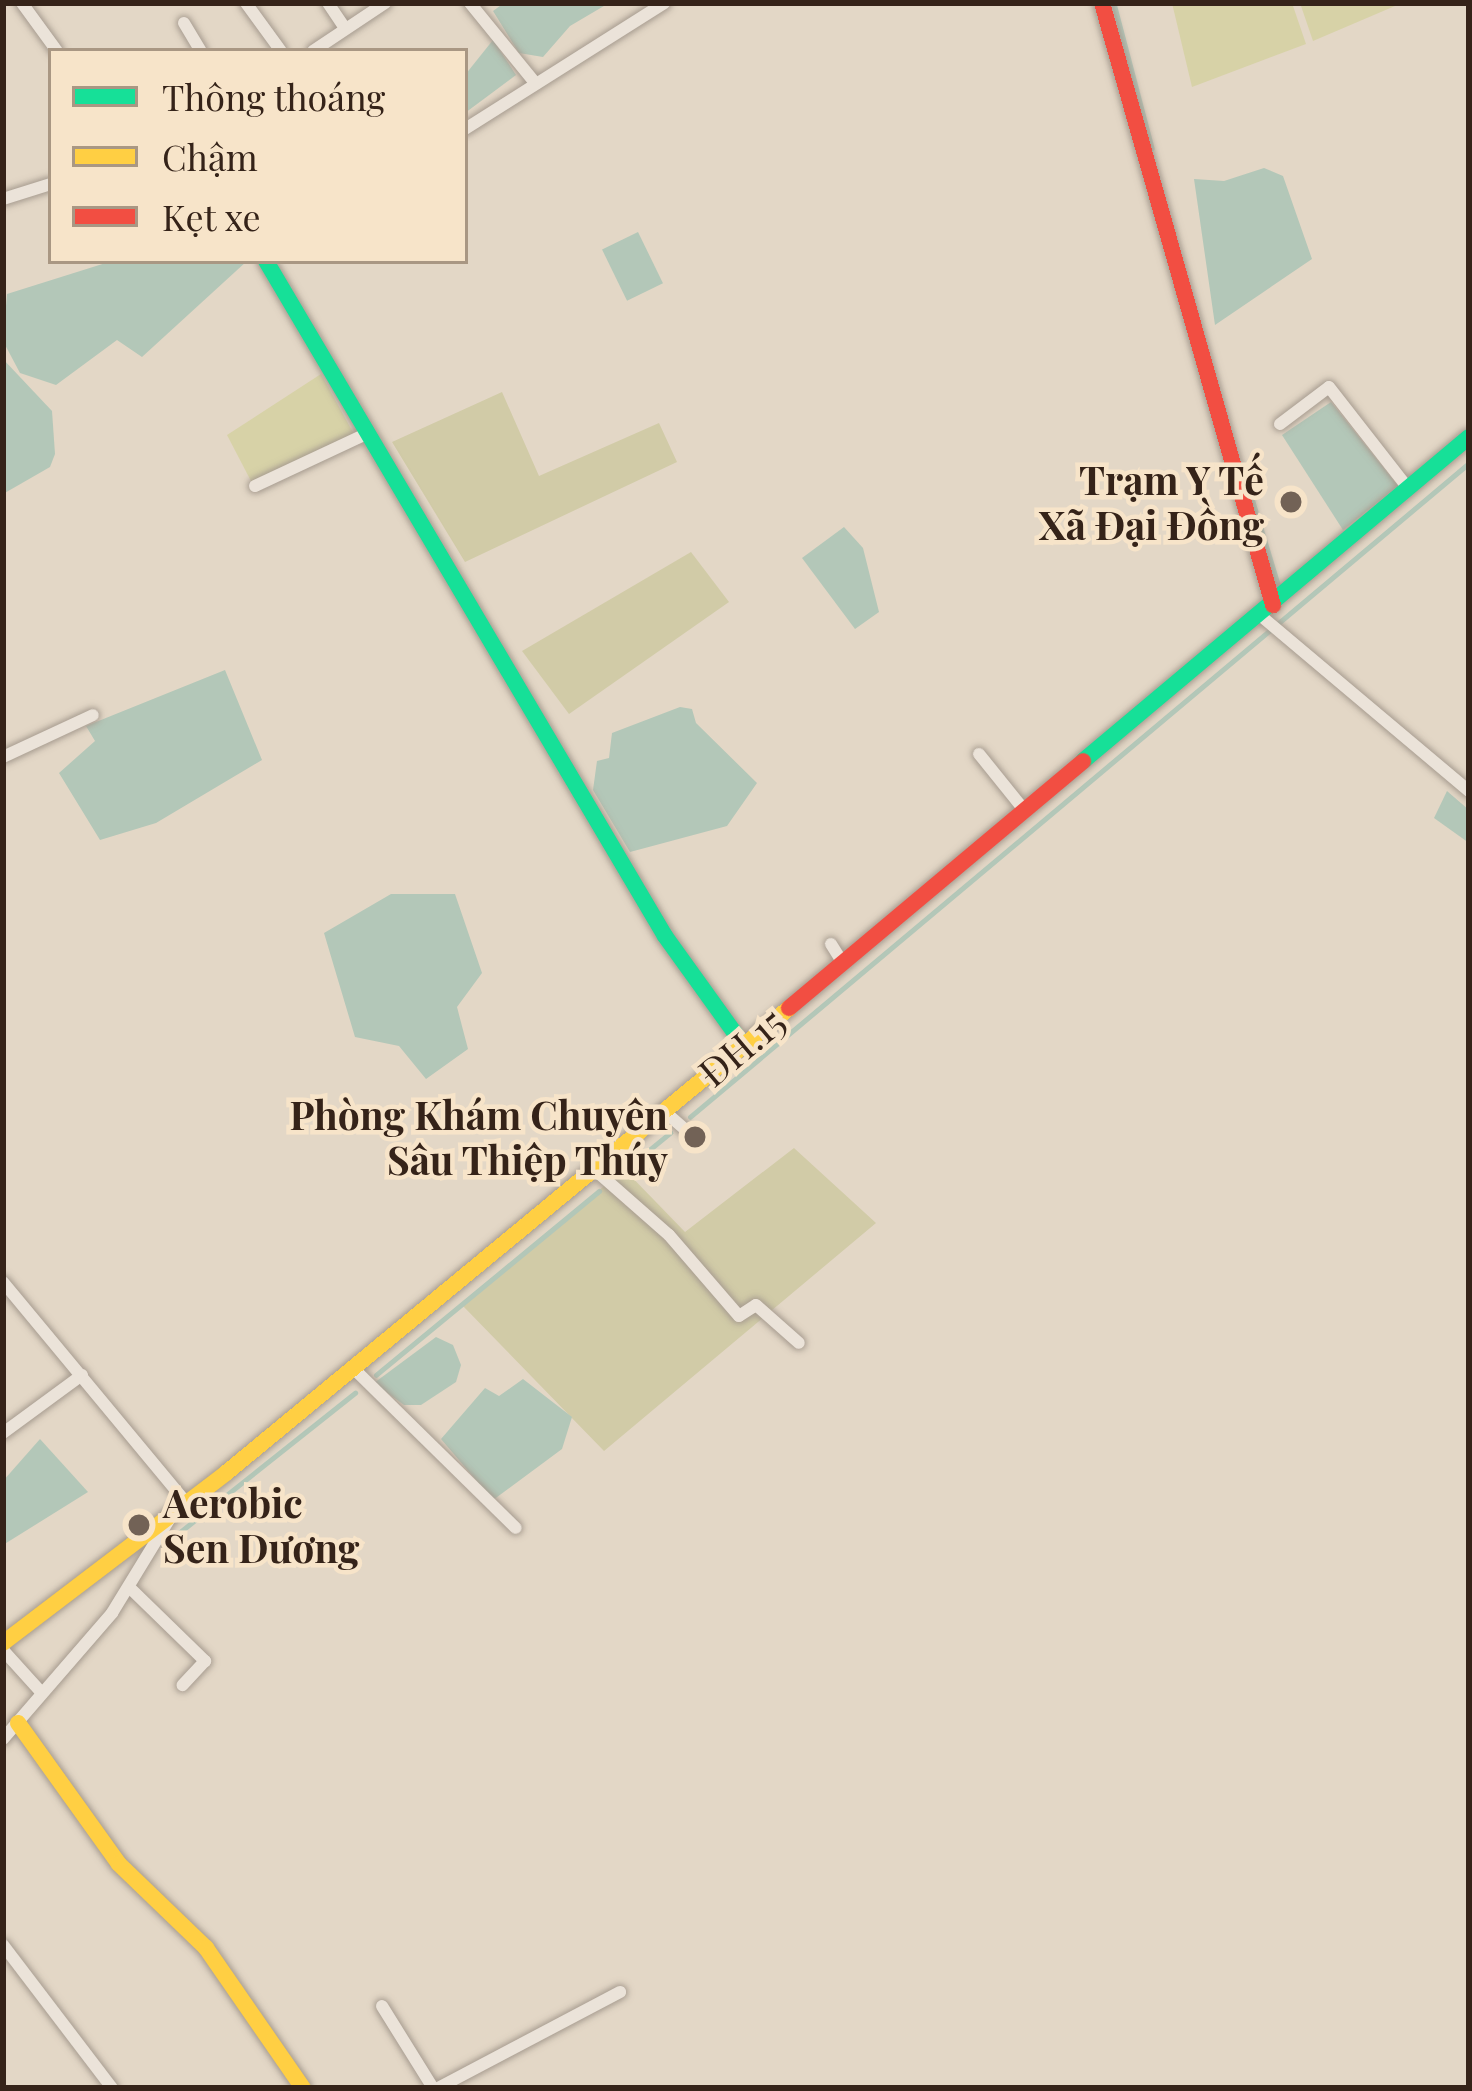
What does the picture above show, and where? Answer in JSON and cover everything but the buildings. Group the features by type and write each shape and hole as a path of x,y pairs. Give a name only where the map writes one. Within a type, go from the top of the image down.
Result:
{"street":[{"path":"22,3 55,48"},
{"path":"246,3 279,48"},
{"path":"328,3 345,28"},
{"path":"317,48 385,3"},
{"path":"470,3 536,84"},
{"path":"468,127 664,3"},
{"path":"1102,3 1267,610 1469,791"},
{"path":"184,23 199,48"},
{"path":"3,199 48,185"},
{"path":"268,264 665,936 742,1043"},
{"path":"1280,424 1329,387 1408,488"},
{"path":"255,486 368,433"},
{"name":"ĐH.15","path":"3,1647 170,1518 596,1170 742,1043 1267,610 1325,552 1408,488 1468,433"},
{"path":"3,757 93,715"},
{"path":"979,754 1025,812"},
{"path":"831,944 843,963"},
{"path":"664,1111 687,1131"},
{"path":"596,1170 669,1234 739,1316 756,1304 799,1343"},
{"path":"3,1282 187,1504"},
{"path":"352,1368 516,1528"},
{"path":"3,1433 82,1375"},
{"path":"3,1739 130,1588 170,1518"},
{"path":"130,1588 205,1661 183,1685"},
{"path":"3,1647 41,1692"},
{"path":"18,1723 118,1864 206,1948 303,2088"},
{"path":"3,1945 112,2088"},
{"path":"382,2006 435,2088 620,1992"}],"shaded area":[{"path":"504,3 609,3 570,26 543,57 519,53 493,11"},
{"path":"1172,3 1292,3 1306,44 1192,87"},
{"path":"1300,3 1402,3 1313,41"},
{"path":"493,40 516,75 468,111 468,71"},
{"path":"1264,168 1283,176 1312,259 1215,325 1194,179 1224,181"},
{"path":"638,232 663,283 627,301 602,250"},
{"path":"102,264 244,264 142,357 117,340 56,385 20,373 3,341 7,294"},
{"path":"3,359 52,411 55,454 50,467 3,494"},
{"path":"321,374 355,436 252,483 227,435"},
{"path":"502,392 539,476 659,423 677,462 465,562 392,442"},
{"path":"1331,402 1398,486 1343,530 1282,435"},
{"path":"844,527 863,548 879,612 855,629 802,558"},
{"path":"691,552 729,602 569,714 522,651"},
{"path":"225,670 262,760 156,823 100,840 59,773 95,741 86,726"},
{"path":"680,707 692,709 696,723 757,783 727,826 630,852 593,790 597,761 609,758 612,733"},
{"path":"1447,791 1469,810 1469,843 1434,818"},
{"path":"391,894 455,894 482,973 457,1007 468,1049 426,1079 399,1046 355,1037 324,933"},
{"path":"794,1148 876,1223 604,1451 463,1306 624,1169 685,1232"},
{"path":"436,1337 453,1345 461,1365 456,1382 421,1405 404,1405 374,1383"},
{"path":"523,1379 572,1417 562,1449 493,1500 441,1439 485,1388 499,1396"},
{"path":"40,1439 88,1492 3,1545 3,1481"}],"waterway":[{"path":"1114,3 1152,148"},
{"path":"690,1117 1469,463"},
{"path":"1247,482 1278,584"},
{"path":"620,1174 670,1133"},
{"path":"376,1375 599,1191"},
{"path":"175,1536 355,1393"}],"traffic: fast":[{"path":"268,264 665,936 742,1043"},
{"path":"1083,761 1469,437"}],"traffic: slow":[{"path":"3,1643 226,1473 789,1008"},
{"path":"18,1723 119,1864 206,1948 303,2088"}],"traffic: jam":[{"path":"1102,3 1273,605"},
{"path":"789,1008 1083,761"}],"place":[{"name":"Trạm Y Tế Xã Đại Đồng","path":"1291,502"},
{"name":"Phòng Khám Chuyên Sâu Thiệp Thúy","path":"695,1137"},
{"name":"Aerobic Sen Dương","path":"139,1525"}]}
